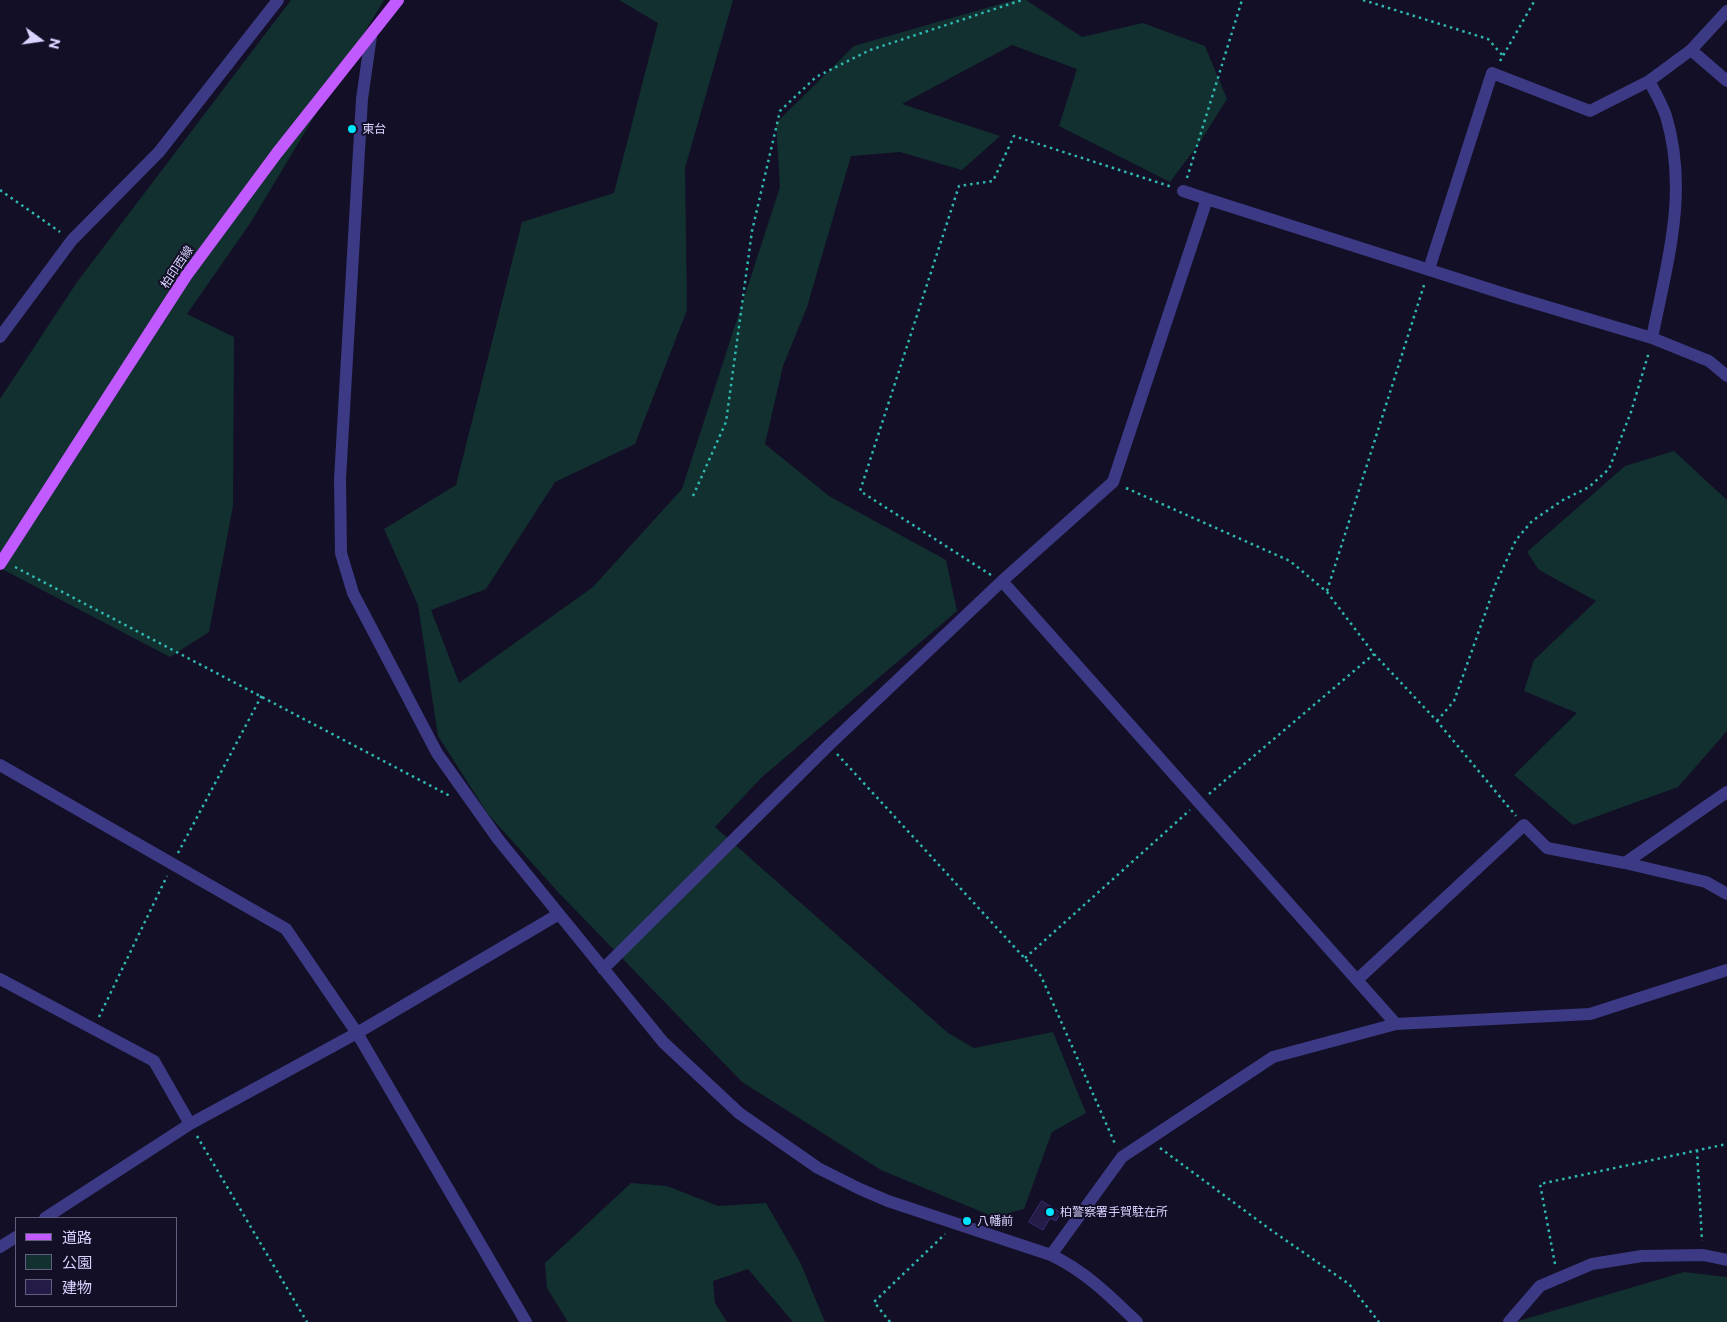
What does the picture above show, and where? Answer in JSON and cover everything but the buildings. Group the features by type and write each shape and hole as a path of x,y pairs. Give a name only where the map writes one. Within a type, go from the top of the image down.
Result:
{"main road":[{"name":"柏印西線","path":"1,562 186,276 283,145 398,0"}],"street":[{"path":"0,337 72,240 170,140 278,0"},
{"path":"1429,269 1492,73 1590,111 1650,81 1691,50 1727,11"},
{"path":"371,36 362,99 340,479 341,553 353,593 437,753 466,796 663,1042 740,1113 818,1168 851,1185 888,1201 1050,1255 1071,1265 1091,1278 1137,1322"},
{"path":"1691,50 1727,81"},
{"path":"1650,81 1666,115 1676,166 1676,221 1652,338"},
{"path":"1183,191 1652,338 1709,361 1727,376"},
{"path":"603,969 830,745 1002,581 1113,482 1207,199"},
{"path":"1002,581 1358,979 1396,1024"},
{"path":"0,765 286,929 357,1033 526,1322"},
{"path":"1625,863 1727,792"},
{"path":"1358,979 1524,825 1547,848 1625,863 1706,882 1727,894"},
{"path":"47,1217 190,1124 357,1033 559,914"},
{"path":"1050,1255 1122,1158 1273,1057 1396,1024 1590,1014 1727,970"},
{"path":"0,979 154,1061 190,1124"},
{"path":"0,1247 15,1238"},
{"path":"1509,1322 1540,1286 1592,1264 1642,1256 1703,1255 1727,1260"}],"path":[{"path":"693,496 726,422 752,231 780,111 816,78 870,50 1022,0"},
{"path":"1002,581 860,491 959,186 993,181 1014,136 1183,191 1242,0"},
{"path":"1363,0 1488,39 1503,56"},
{"path":"1492,73 1535,0"},
{"path":"0,190 72,240"},
{"path":"1327,592 1429,269"},
{"path":"1437,721 1454,701 1496,582 1516,540 1532,521 1562,500 1589,487 1609,469 1632,412 1652,338"},
{"path":"1113,482 1290,561 1327,592 1374,654 1437,721 1524,825"},
{"path":"1,562 452,796 466,796"},
{"path":"830,745 1041,976 1122,1158"},
{"path":"190,1124 307,1322"},
{"path":"1149,1140 1349,1284 1379,1322"},
{"path":"1558,1279 1540,1184 1727,1144"},
{"path":"1697,1150 1703,1255"},
{"path":"890,1322 874,1302 955,1224"}],"green space":[{"path":"291,0 384,0 251,222 187,314 234,337 233,506 209,632 170,657 0,568 0,399 77,282"},
{"path":"619,0 733,0 685,168 687,310 635,444 555,482 486,589 431,610 459,683 593,587 682,489 780,187 776,123 854,46 1014,0 1026,0 1082,37 1143,23 1205,46 1227,99 1200,142 1170,182 1059,126 1077,69 1012,45 902,104 1000,136 962,170 900,152 851,156 807,307 783,366 765,444 829,496 946,560 957,611 761,778 715,827 948,1033 974,1048 1053,1032 1086,1113 1052,1132 1024,1209 994,1217 881,1170 742,1082 558,892 488,814 438,736 418,605 384,529 456,485 522,222 614,193 658,23"},
{"path":"1674,451 1727,500 1727,731 1678,787 1573,825 1514,775 1577,713 1524,691 1534,660 1596,601 1539,570 1527,552 1625,466"},
{"path":"631,1183 667,1186 718,1206 766,1203 800,1262 825,1322 793,1322 748,1269 713,1281 715,1303 727,1322 568,1322 547,1288 545,1263"},
{"path":"1684,1272 1727,1277 1727,1322 1515,1322"}],"place":[{"name":"東台","path":"352,129"},
{"name":"柏警察署手賀駐在所","path":"1050,1212"},
{"name":"八幡前","path":"967,1221"}]}
